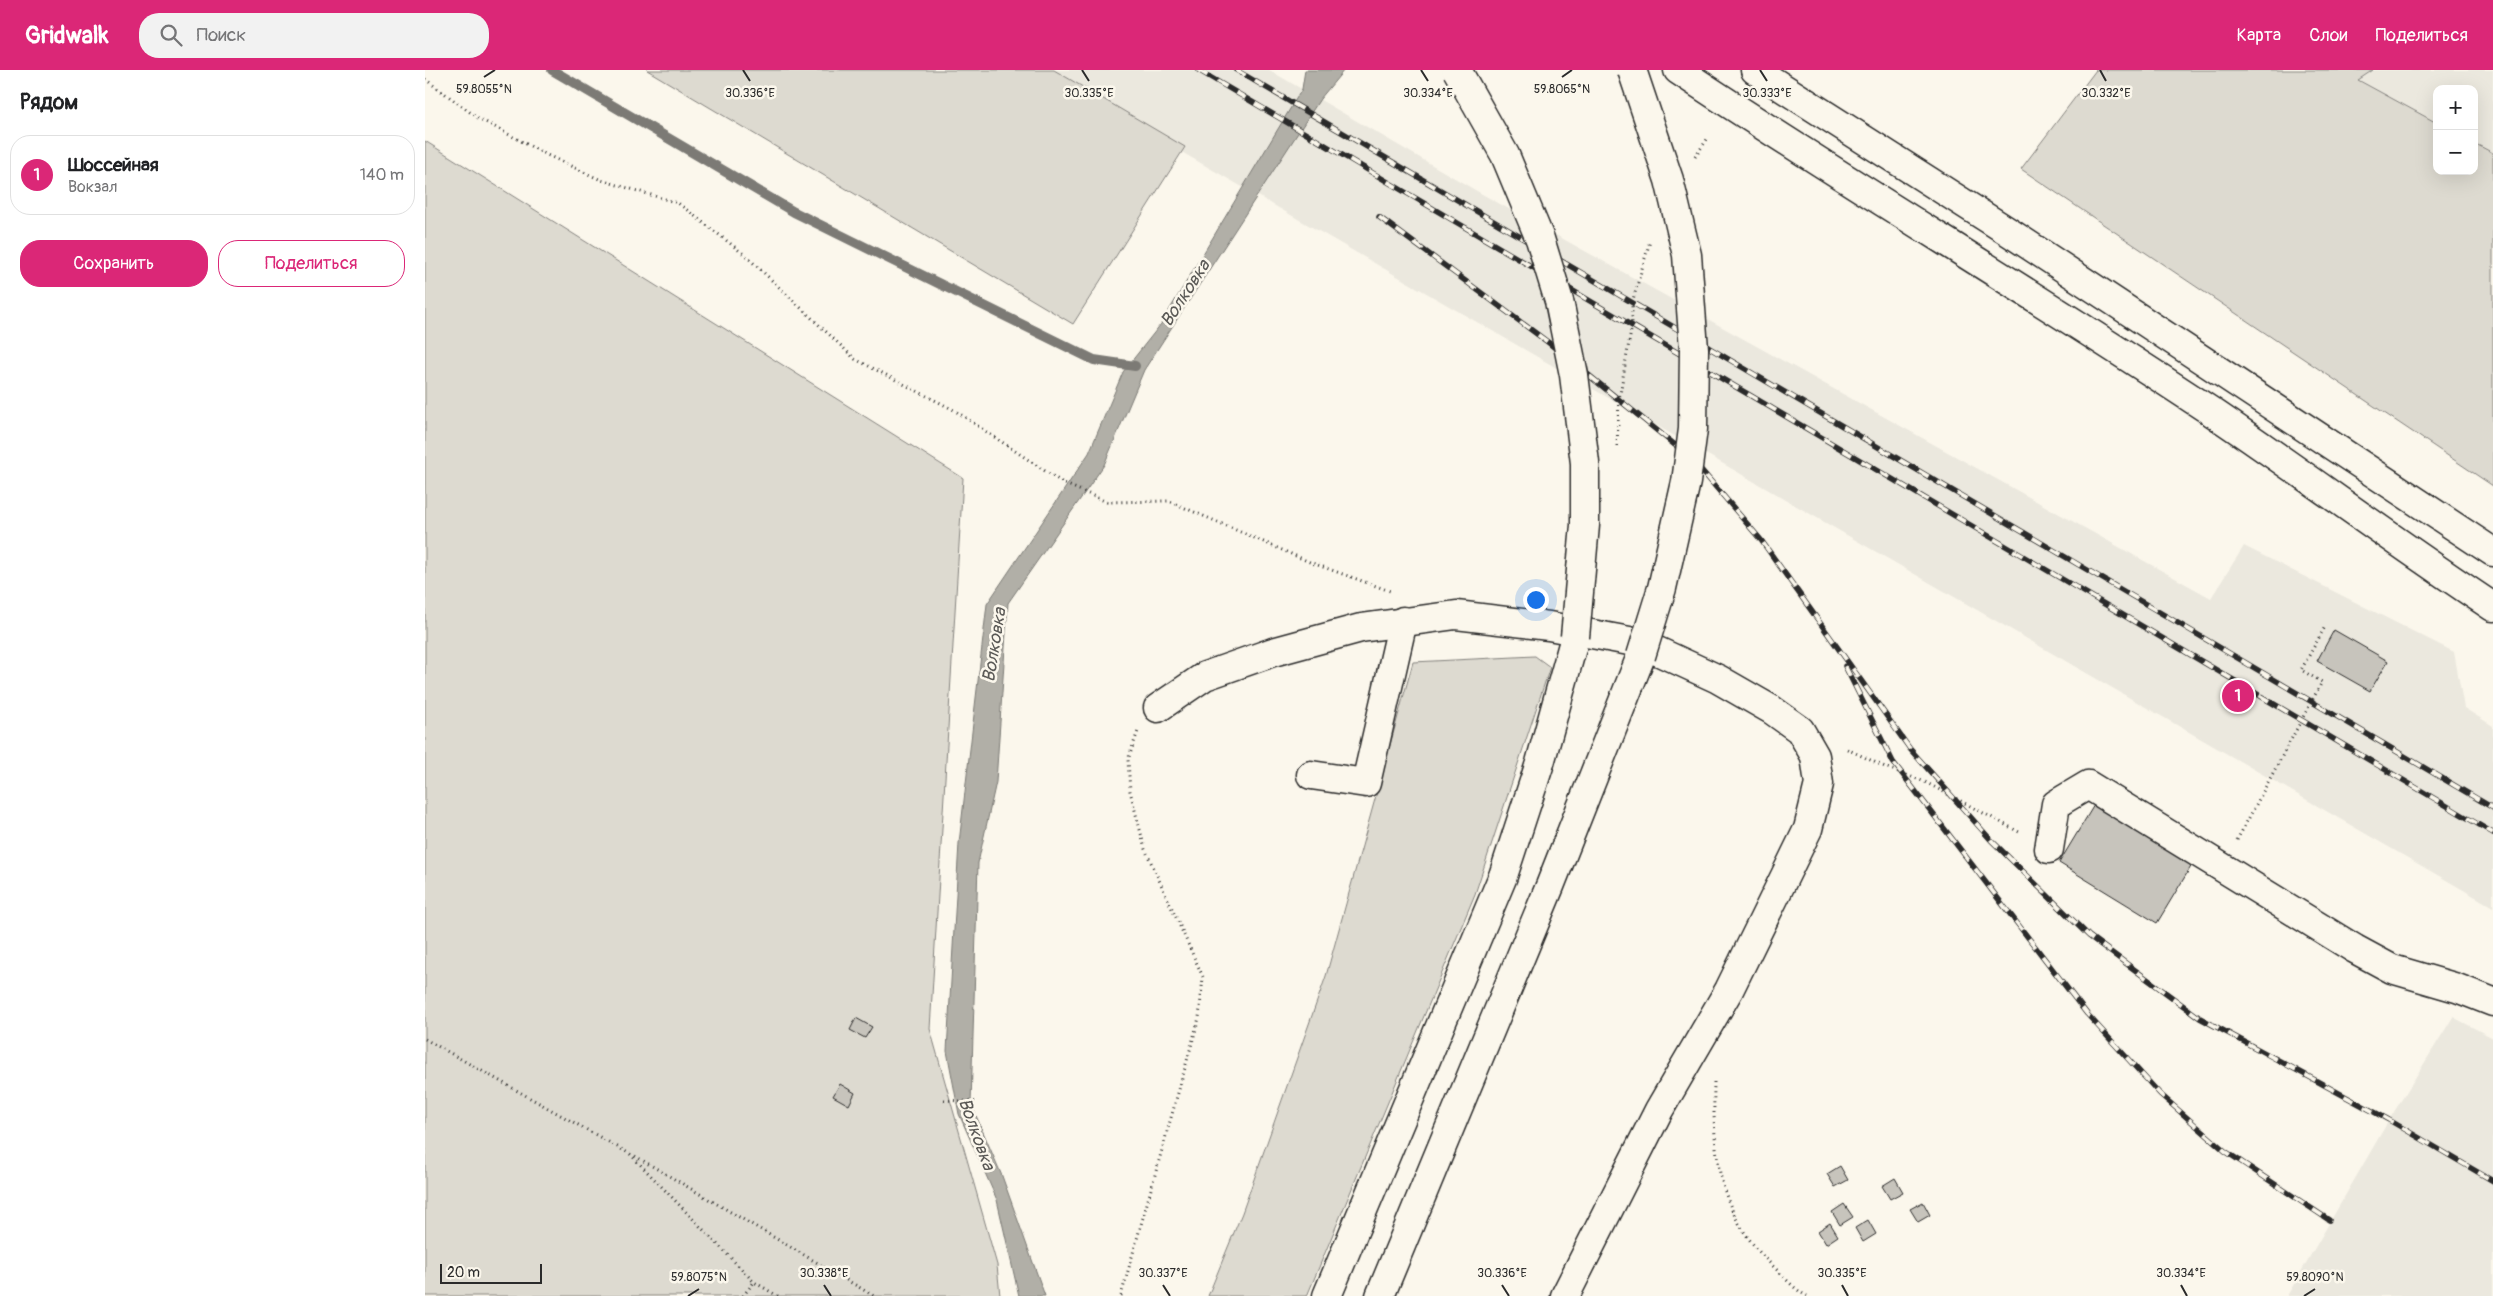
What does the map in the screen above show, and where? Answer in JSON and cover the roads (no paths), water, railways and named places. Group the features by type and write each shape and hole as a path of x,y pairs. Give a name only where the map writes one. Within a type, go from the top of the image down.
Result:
{"main road":[{"path":"1327,1296 1503,876 1541,763 1575,637 1585,525 1585,463 1574,375 1559,301 1540,239 1505,155 1457,70"},
{"path":"1380,1296 1550,886 1641,656 1662,588 1686,482 1693,429 1694,349 1687,254 1669,180 1632,70"},
{"path":"1678,70 1770,131 2215,414 2408,550 2493,607"},
{"path":"1755,70 2012,234 2493,552"},
{"path":"1158,708 1205,676 1264,655 1361,628 1456,615 1549,626 1640,643 1718,679 1772,710 1800,730 1815,756 1819,784 1808,829 1729,990 1659,1110 1565,1296"},
{"path":"1311,775 1366,783 1403,621"},
{"path":"2049,849 2056,804 2088,785 2355,949 2392,969 2457,988 2493,1002"}],"water":[{"name":"Волковка","path":"1305,70 1344,70 1320,99 1144,370 1104,465 1008,603 996,782 978,863 971,1104 1002,1176 1045,1296 1019,1296 997,1200 959,1114 947,1051 959,843 987,604 1089,453 1123,372 1161,324 1302,89"}],"waterway":[{"path":"552,70 794,212 1094,360 1135,366"}],"railway":[{"path":"1198,70 2493,833"},
{"path":"1236,70 2493,808"},
{"path":"1379,217 1549,343 1691,458 1761,540 1910,749 1991,840 2089,936 2200,1018 2389,1120 2493,1181"},
{"path":"1845,666 1893,762 2087,1014 2160,1094 2225,1151 2329,1220"}],"place":[{"name":"Шоссейная","path":"2238,696"}]}
